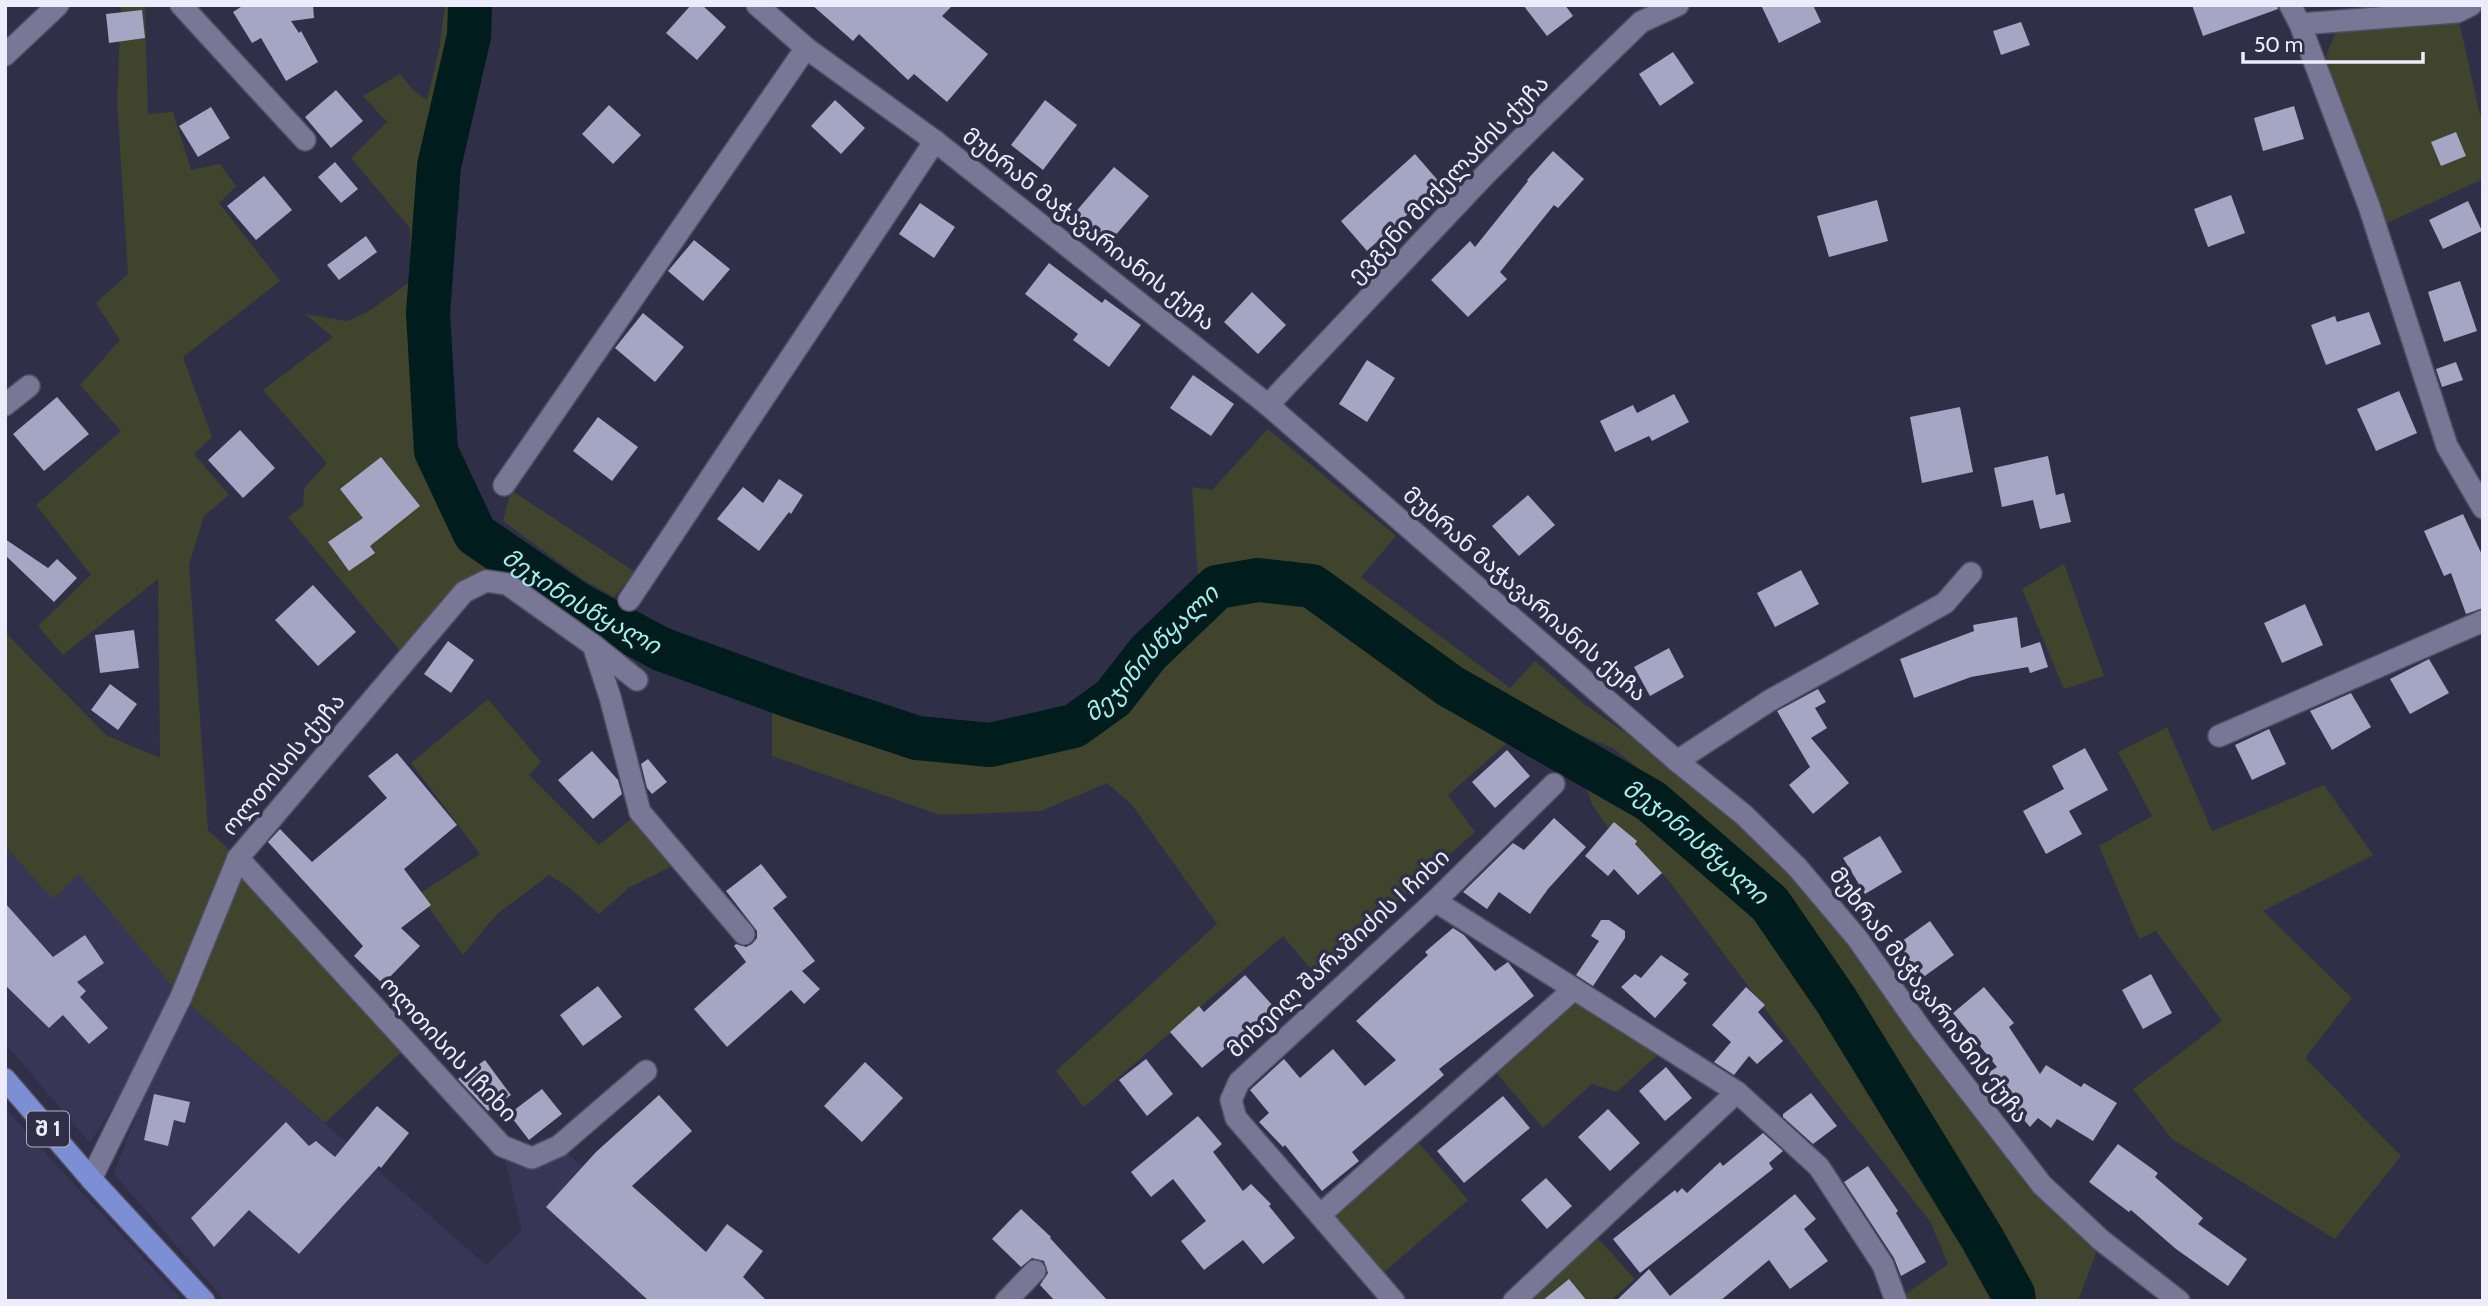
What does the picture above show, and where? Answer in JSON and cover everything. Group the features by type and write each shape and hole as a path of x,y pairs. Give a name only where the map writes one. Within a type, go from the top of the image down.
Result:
{"highway":[{"name":"შ 1","path":"5,1079 204,1301"}],"street":[{"path":"5,55 58,5"},
{"path":"181,5 305,140"},
{"name":"მუხრან მაჭავარიანის ქუჩა","path":"757,5 806,48 935,141 1268,405 1677,761 1744,815 1797,867 1857,938 1921,1029 2042,1185 2101,1240 2179,1301"},
{"name":"ევგენი მიქელაძის ქუჩა","path":"1268,405 1483,177 1641,22 1678,5"},
{"path":"2471,5 2457,12 2295,14 2369,206 2447,446 2477,485 2483,508"},
{"path":"504,485 806,48"},
{"path":"628,600 935,141"},
{"path":"5,405 29,386"},
{"path":"1677,761 1769,701 1945,603 1971,573"},
{"name":"ოლთისის ქუჩა","path":"92,1179 181,997 238,858 464,592 486,581 508,584 637,680"},
{"path":"2219,736 2483,621"},
{"path":"593,645 610,697 640,812 744,934"},
{"name":"მიხეილ შარაშიძის I ჩიხი","path":"1394,1301 1236,1118 1231,1100 1238,1082 1435,901 1554,784"},
{"name":"ოლთისის I ჩიხი","path":"238,858 502,1146 532,1158 559,1146 646,1071"},
{"path":"1435,901 1737,1092 1819,1167 1883,1265 1896,1301"},
{"path":"1320,1215 1574,989"},
{"path":"1514,1301 1737,1092"},
{"path":"1006,1301 1035,1271"}],"shaded area":[{"path":"5,846 53,898 79,873 181,997 486,1265 522,1231 502,1146 532,1158 559,1146 738,1301 225,1301 114,1174 179,1002 90,1143 5,1043"},
{"path":"5,1108 47,1155 183,1301 5,1301"}],"green space":[{"path":"121,5 145,5 148,114 173,112 191,170 220,164 236,186 219,203 280,281 183,357 212,437 194,454 229,495 204,516 189,565 208,830 238,858 409,1045 325,1123 181,997 79,874 53,899 5,846 5,632 106,735 160,758 158,579 63,655 38,626 91,575 36,505 121,431 80,385 120,340 96,303 128,274 117,102"},
{"path":"445,5 470,5 469,36 439,166 428,313 436,450 475,533 512,559 407,659 288,517 303,506 304,488 327,463 263,390 333,337 305,314 347,321 366,313 411,281 410,228 351,158 387,122 363,96 400,74 413,90 427,100 439,50"},
{"path":"2457,12 2480,115 2483,115 2483,179 2376,228 2326,56 2336,32"},
{"path":"1268,429 1396,536 1361,577 1510,688 1535,661 1584,704 1744,815 1921,1029 2101,1240 2078,1301 1896,1301 1948,1264 1930,1221 1829,1094 1666,877 1608,828 1592,804 1576,758 1651,801 1659,786 1613,748 1522,711 1328,581 1290,563 1247,566 1198,579 1192,487 1212,490"},
{"path":"511,490 635,572 614,597 581,578 503,521"},
{"path":"2064,564 2104,676 2064,689 2022,589"},
{"path":"1258,580 1312,586 1450,686 1524,728 1448,795 1475,832 1315,974 1283,936 1084,1107 1056,1071 1217,924 1132,805 1107,783 1041,811 940,815 772,756 772,689 917,738 990,745 1074,726 1113,698 1149,653 1217,587"},
{"path":"488,699 541,762 529,775 599,845 640,812 682,861 630,887 599,914 571,889 549,875 497,914 463,955 419,894 480,854 411,763"},
{"path":"2167,727 2212,831 2324,785 2373,855 2263,911 2352,998 2305,1058 2401,1156 2335,1239 2172,1139 2133,1089 2222,1021 2156,931 2139,939 2099,846 2152,816 2118,752"},
{"path":"1574,989 1666,1047 1617,1092 1592,1084 1543,1128 1489,1064"},
{"path":"1411,1134 1468,1200 1376,1279 1320,1215"},
{"path":"1590,1230 1635,1279 1610,1301 1514,1301"}],"building":[{"path":"244,5 313,5 314,18 291,21 299,33 301,31 318,62 286,81 261,38 252,43 233,12"},
{"path":"691,5 702,5 726,27 697,60 666,33"},
{"path":"812,5 953,5 942,16 988,54 947,102 914,74 908,80 859,34 853,41"},
{"path":"1523,5 1565,5 1573,16 1547,36"},
{"path":"1761,5 1813,5 1821,22 1779,43"},
{"path":"2192,5 2277,5 2278,9 2203,36"},
{"path":"142,10 145,38 109,43 106,14"},
{"path":"2021,22 2030,45 2001,55 1993,31"},
{"path":"1673,52 1694,83 1660,106 1639,74"},
{"path":"336,90 363,121 331,148 305,117"},
{"path":"835,100 865,128 841,154 811,126"},
{"path":"1045,100 1077,125 1043,170 1011,145"},
{"path":"609,105 641,135 613,164 582,134"},
{"path":"2294,106 2304,139 2263,151 2254,118"},
{"path":"211,107 230,138 198,157 179,126"},
{"path":"2456,132 2466,156 2441,166 2431,142"},
{"path":"1553,151 1584,179 1558,208 1554,205 1500,272 1507,279 1468,317 1431,280 1470,241 1475,247"},
{"path":"1415,154 1441,184 1367,251 1341,221"},
{"path":"335,162 358,189 341,203 318,177"},
{"path":"1114,167 1149,196 1108,244 1073,215"},
{"path":"264,176 292,210 256,240 227,206"},
{"path":"2231,195 2245,233 2208,247 2194,209"},
{"path":"1877,200 1888,241 1829,257 1817,216"},
{"path":"2468,201 2482,231 2443,249 2429,220"},
{"path":"920,203 955,227 934,258 899,234"},
{"path":"366,236 377,252 339,280 327,265"},
{"path":"694,240 730,269 703,301 668,271"},
{"path":"1049,263 1102,303 1105,299 1141,325 1109,367 1073,340 1078,334 1025,294"},
{"path":"2460,281 2477,331 2444,342 2428,292"},
{"path":"1252,292 1286,325 1258,354 1224,322"},
{"path":"2369,312 2381,344 2326,365 2311,325 2335,316 2337,322"},
{"path":"643,313 684,347 655,382 615,348"},
{"path":"1367,360 1395,378 1367,422 1339,404"},
{"path":"2456,362 2463,380 2442,387 2436,369"},
{"path":"1193,375 1234,404 1211,436 1170,408"},
{"path":"2399,391 2417,433 2376,451 2357,409"},
{"path":"1674,394 1689,422 1652,441 1649,436 1615,452 1600,421 1633,405 1637,413"},
{"path":"57,397 89,434 44,471 13,434"},
{"path":"1960,407 1973,472 1922,483 1910,417"},
{"path":"598,417 638,447 612,481 573,451"},
{"path":"240,430 275,468 243,498 208,460"},
{"path":"2048,456 2056,495 2064,493 2071,522 2040,529 2033,500 2002,507 1994,468"},
{"path":"381,457 420,506 370,546 375,553 349,571 328,542 363,518 340,489"},
{"path":"779,479 803,495 791,514 789,512 759,551 717,519 743,487 763,503"},
{"path":"1528,495 1555,525 1519,556 1492,526"},
{"path":"2463,514 2483,557 2483,608 2466,614 2451,573 2444,576 2424,531"},
{"path":"5,539 48,568 57,559 77,578 54,602 5,555"},
{"path":"1801,570 1819,604 1775,627 1757,593"},
{"path":"313,585 356,632 318,666 275,620"},
{"path":"2305,604 2323,645 2282,663 2264,623"},
{"path":"2017,617 2021,648 2040,642 2048,667 2030,673 2028,667 1971,677 1914,698 1900,659 1974,631 1973,625"},
{"path":"134,630 139,668 100,673 95,635"},
{"path":"448,641 474,660 451,693 424,674"},
{"path":"1669,648 1684,677 1650,696 1634,667"},
{"path":"2429,659 2449,693 2410,714 2390,679"},
{"path":"110,684 137,704 118,730 91,710"},
{"path":"1818,689 1826,702 1815,708 1827,728 1811,738 1849,783 1813,814 1789,785 1810,767 1777,711"},
{"path":"2351,693 2371,727 2332,750 2310,711"},
{"path":"2269,729 2286,764 2252,780 2235,745"},
{"path":"2085,748 2108,790 2069,811 2082,834 2046,854 2023,811 2064,789 2052,766"},
{"path":"1507,750 1530,776 1495,808 1472,782"},
{"path":"592,751 618,780 622,794 593,819 558,780"},
{"path":"397,753 457,825 404,869 431,905 401,928 420,946 383,984 354,956 363,946 268,842 280,829 312,862 387,798 368,776"},
{"path":"648,759 667,782 652,794 647,788 641,764"},
{"path":"1554,818 1586,847 1548,889 1530,914 1499,892 1487,909 1463,892 1513,843 1524,850"},
{"path":"1614,822 1637,841 1635,844 1662,873 1638,895 1614,869 1608,876 1585,856"},
{"path":"1880,836 1902,872 1865,894 1843,858"},
{"path":"761,864 787,897 773,908 815,961 802,971 820,989 804,1004 791,990 727,1047 694,1009 746,962 734,946 736,944 746,947 752,944 757,938 757,931 726,891"},
{"path":"5,903 53,957 85,935 104,963 77,982 86,991 80,997 108,1028 89,1044 63,1015 49,1028 5,985"},
{"path":"1601,920 1609,920 1625,931 1625,938 1593,986 1576,975 1599,941 1591,936"},
{"path":"1930,921 1954,955 1922,978 1898,944"},
{"path":"1453,928 1464,935 1495,971 1508,962 1534,996 1439,1069 1444,1075 1352,1152 1359,1161 1322,1191 1285,1145 1283,1147 1259,1122 1269,1113 1250,1090 1284,1059 1300,1078 1333,1049 1365,1086 1396,1060 1356,1021 1428,955 1425,952"},
{"path":"1661,955 1689,974 1683,980 1687,983 1655,1018 1621,987 1635,974 1641,978"},
{"path":"2151,974 2172,1013 2143,1029 2122,990"},
{"path":"1245,975 1274,1007 1202,1068 1170,1032 1199,1006 1204,1012"},
{"path":"598,986 622,1017 583,1046 560,1015"},
{"path":"1746,987 1765,1005 1758,1012 1783,1041 1757,1064 1749,1056 1734,1075 1714,1062 1731,1042 1712,1025"},
{"path":"1984,987 2014,1023 2009,1027 2040,1074 2046,1065 2081,1087 2084,1083 2117,1103 2093,1141 2057,1119 2051,1128 2038,1118 2030,1127 2001,1093 1988,1073 1997,1067 1953,1013"},
{"path":"1146,1059 1173,1094 1147,1116 1119,1080"},
{"path":"485,1060 511,1095 488,1111 458,1079"},
{"path":"865,1062 903,1098 862,1142 824,1106"},
{"path":"1666,1067 1692,1098 1665,1121 1639,1091"},
{"path":"542,1089 562,1114 529,1140 509,1114"},
{"path":"1811,1093 1837,1126 1813,1144 1783,1117 1783,1114"},
{"path":"154,1094 190,1102 185,1123 174,1120 168,1146 144,1140"},
{"path":"659,1095 692,1131 632,1186 706,1252 727,1224 763,1251 743,1277 767,1301 649,1301 546,1207 596,1152"},
{"path":"1503,1096 1530,1128 1464,1183 1437,1151"},
{"path":"377,1106 409,1133 381,1168 379,1166 299,1254 249,1210 214,1247 191,1218 286,1122 309,1146 316,1141 335,1157"},
{"path":"1608,1109 1640,1143 1610,1171 1578,1137"},
{"path":"1198,1116 1222,1144 1213,1152 1243,1191 1251,1184 1271,1204 1269,1206 1295,1238 1263,1264 1243,1240 1204,1270 1181,1241 1206,1221 1173,1179 1151,1197 1131,1172"},
{"path":"1763,1133 1783,1151 1769,1163 1773,1169 1640,1273 1613,1239 1675,1190 1677,1193 1682,1188 1687,1193 1720,1162 1723,1166"},
{"path":"2118,1144 2158,1173 2155,1177 2203,1218 2198,1224 2247,1259 2228,1286 2176,1249 2131,1210 2129,1212 2089,1182"},
{"path":"1868,1166 1898,1211 1896,1213 1926,1262 1901,1276 1894,1258 1844,1182"},
{"path":"1546,1178 1572,1206 1547,1229 1521,1200"},
{"path":"1795,1194 1816,1219 1804,1229 1828,1261 1790,1289 1769,1260 1720,1301 1616,1301 1649,1269 1670,1296"},
{"path":"1021,1209 1051,1237 1108,1301 1055,1301 1040,1285 1048,1273 1044,1261 1032,1258 1021,1267 992,1239"},
{"path":"1569,1279 1587,1301 1542,1301"}],"waterway":[{"name":"მეჯინისწყალი","path":"470,5 469,36 439,166 428,313 436,451 475,534 574,602 661,649 917,738 990,745 1074,726 1113,698 1148,653 1217,587 1258,580 1312,586 1450,686 1651,801 1770,904 1836,1000 1982,1238 2013,1294 2014,1301"}]}
